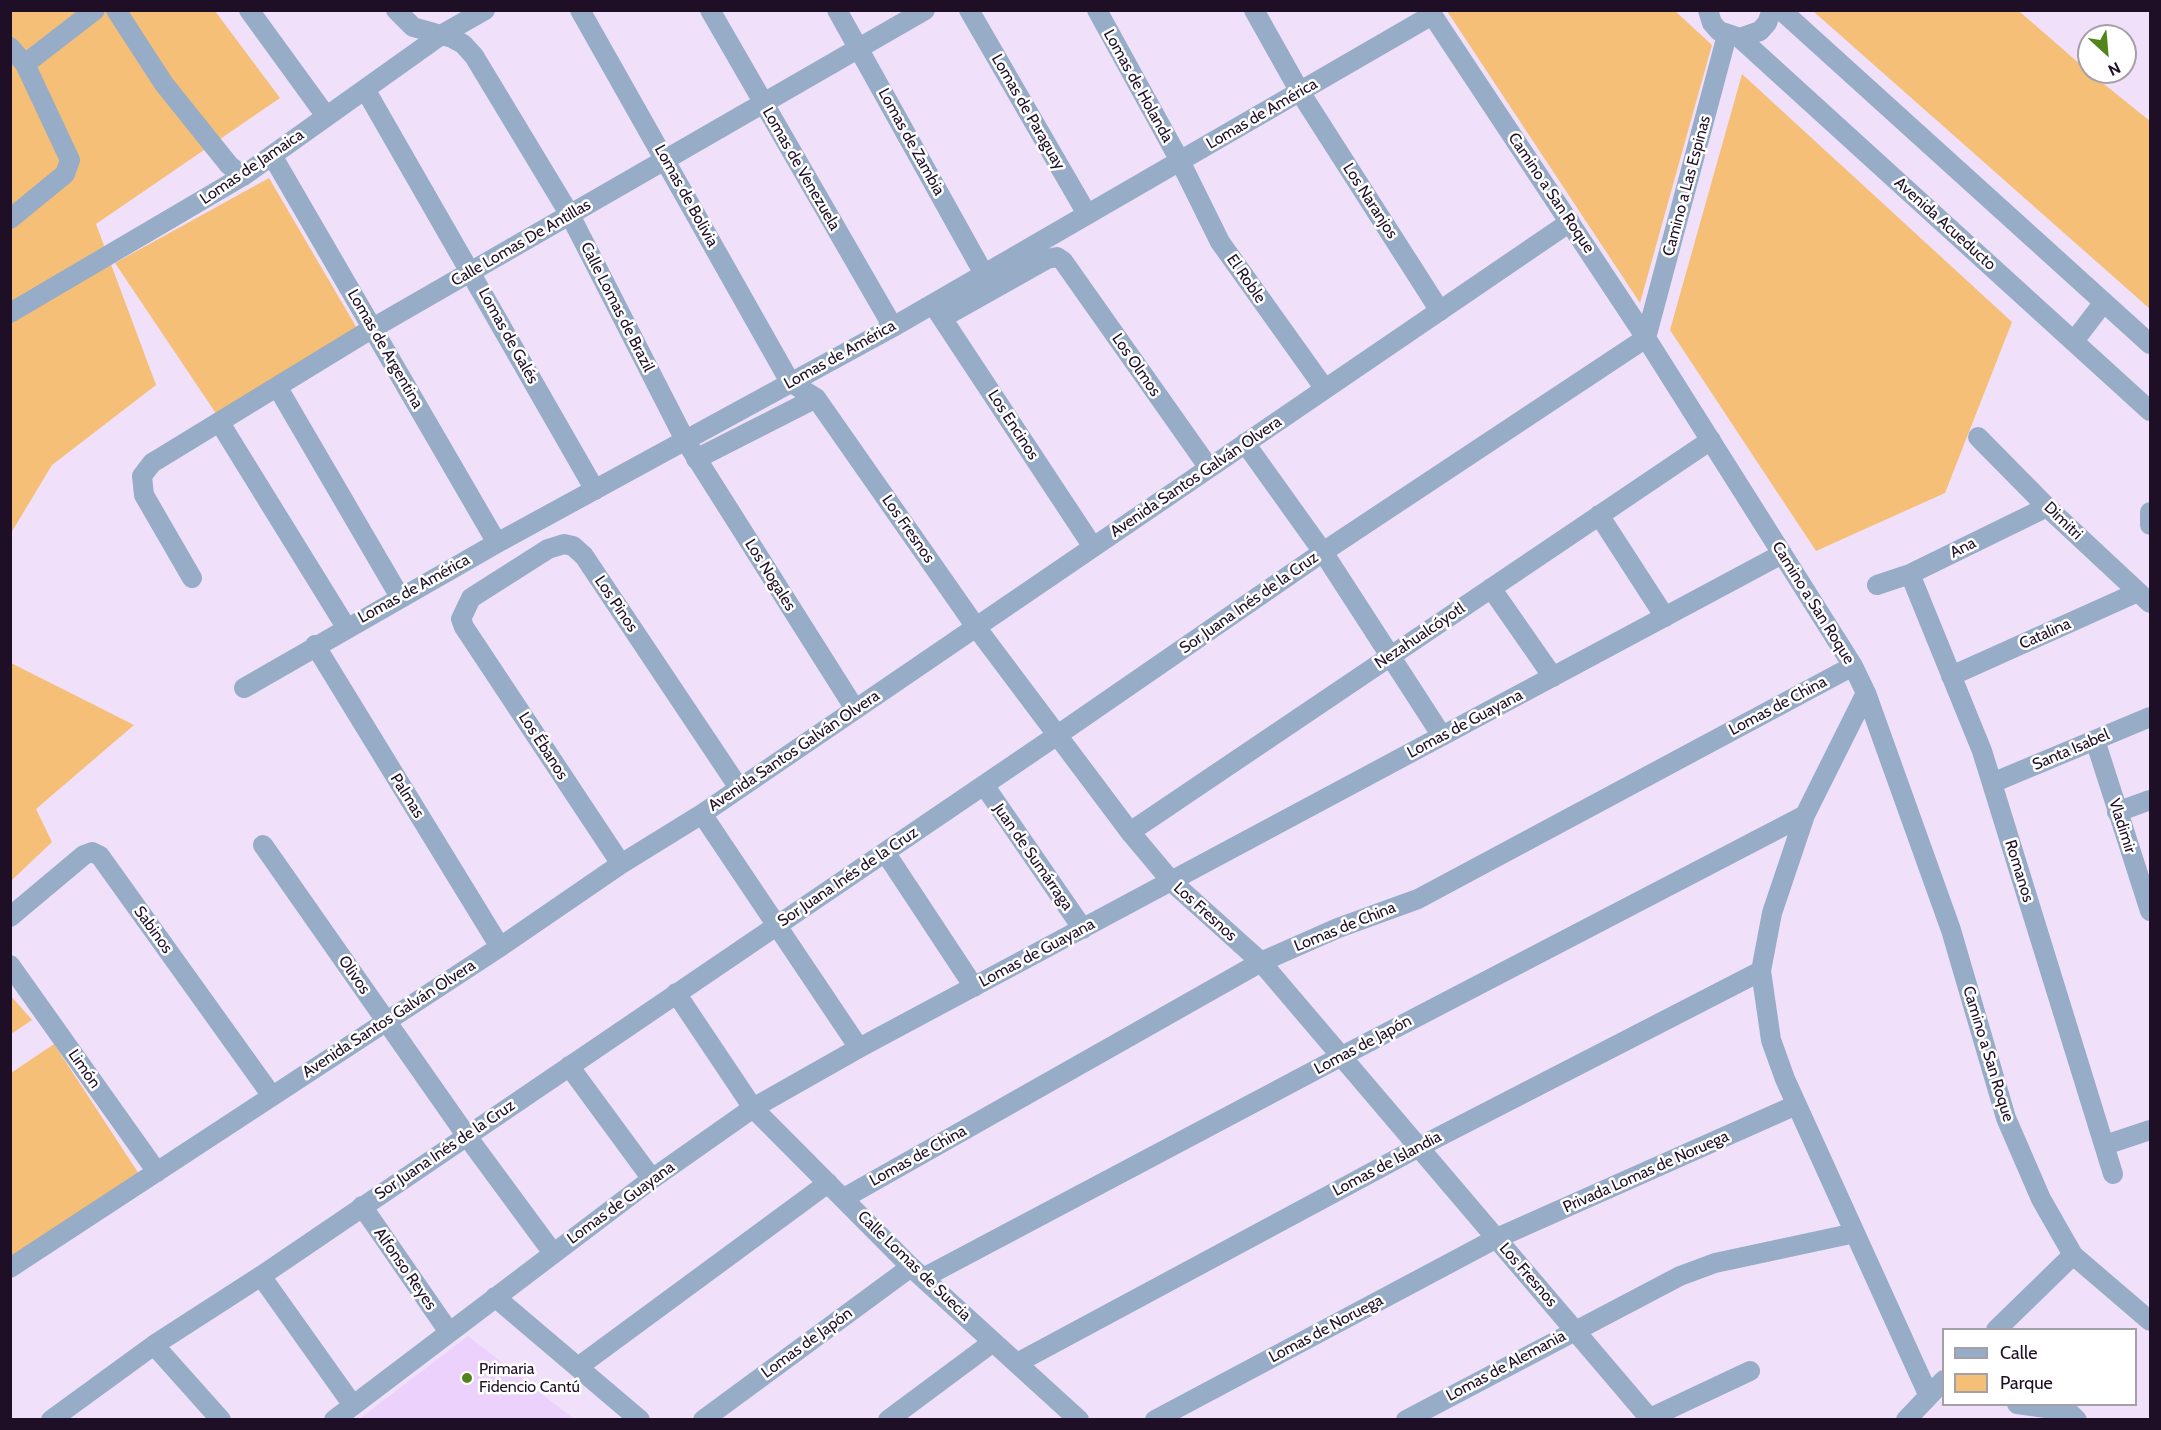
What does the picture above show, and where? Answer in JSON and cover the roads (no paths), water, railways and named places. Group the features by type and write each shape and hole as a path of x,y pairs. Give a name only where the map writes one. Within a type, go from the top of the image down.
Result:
{"street":[{"path":"25,64 95,10"},
{"path":"116,10 164,84 230,165 243,177"},
{"path":"249,10 326,116"},
{"name":"Calle Lomas de Brazil","path":"396,10 413,27 463,44 474,56 570,214 685,440"},
{"name":"Lomas de Jamaica","path":"10,313 243,177 441,35 485,10"},
{"name":"Lomas de Bolivia","path":"580,10 790,382"},
{"name":"Lomas de Venezuela","path":"710,10 893,327"},
{"name":"Lomas de Zambia","path":"837,10 984,274"},
{"name":"Calle Lomas De Antillas","path":"192,578 144,495 142,476 152,463 373,328 764,105 925,10"},
{"name":"Lomas de Paraguay","path":"969,10 1088,214"},
{"name":"Lomas de Holanda","path":"1097,10 1180,161"},
{"name":"Los Naranjos","path":"1254,10 1300,92 1440,310"},
{"path":"1733,36 1760,31 1767,23 1772,10"},
{"path":"1781,10 2151,344"},
{"name":"Avenida Acueducto","path":"1706,12 1719,31 1733,36 2151,411"},
{"name":"Lomas de América","path":"244,688 346,627 790,382 893,327 937,311 984,274 1300,92 1431,13"},
{"name":"Camino a San Roque","path":"1431,13 1646,338 1853,666 1866,693 1951,930 2006,1118 2041,1199 2073,1255 2151,1322"},
{"name":"Camino a Las Espinas","path":"1646,338 1733,36"},
{"path":"10,47 25,64 70,160 65,174 10,219"},
{"name":"Lomas de Galés","path":"365,89 472,271 596,490"},
{"name":"Lomas de Argentina","path":"273,156 496,543"},
{"name":"El Roble","path":"1180,161 1220,242 1325,389"},
{"name":"Avenida Santos Galván Olvera","path":"10,1268 500,947 621,864 702,814 1570,222"},
{"name":"Los Olmos","path":"937,311 1047,259 1057,257 1063,261 1209,468"},
{"path":"2074,341 2104,302"},
{"name":"Los Encinos","path":"937,311 1093,547"},
{"name":"Sor Juana Inés de la Cruz","path":"55,1418 154,1346 261,1276 984,785 1323,552 1646,338"},
{"name":"Los Fresnos","path":"790,382 816,398 976,627 1059,734 1130,832 1172,882 1261,962 1651,1419"},
{"path":"278,388 400,597"},
{"path":"696,459 816,398"},
{"path":"220,423 346,627"},
{"name":"Dimitri","path":"1978,437 2047,507 2144,597"},
{"name":"Los Nogales","path":"685,440 855,709"},
{"name":"Nezahualcóyotl","path":"1130,832 1711,440"},
{"path":"1245,443 1323,552 1442,736"},
{"name":"Ana","path":"1877,585 1910,574 2047,507"},
{"path":"2151,513 2151,525"},
{"path":"1599,515 1665,617"},
{"name":"Los Pinos","path":"464,627 461,619 471,598 548,549 564,544 573,546 584,556 739,788"},
{"name":"Lomas de Guayana","path":"334,1419 652,1179 753,1108 859,1048 1782,554"},
{"name":"Romanos","path":"1910,574 1992,783 2113,1174"},
{"path":"1491,588 1553,677"},
{"name":"Catalina","path":"1951,676 2144,597"},
{"name":"Los Ébanos","path":"464,627 621,864"},
{"name":"Palmas","path":"315,645 500,947"},
{"name":"Lomas de China","path":"844,1198 1261,962 1338,928 1418,899 1853,666"},
{"path":"1866,693 1805,815 1772,913 1761,971 1771,1040 1796,1105 1928,1394"},
{"name":"Santa Isabel","path":"1992,783 2151,717"},
{"name":"Vladimir","path":"2095,740 2151,911"},
{"name":"Juan de Sumárraga","path":"984,785 1083,929"},
{"path":"2117,812 2151,800"},
{"path":"702,814 859,1048"},
{"name":"Lomas de Japón","path":"703,1419 917,1273 1342,1056 1805,815"},
{"name":"Olivos","path":"263,845 466,1135 553,1253"},
{"name":"Sabinos","path":"10,917 84,855 92,852 100,856 272,1096"},
{"path":"885,852 974,987"},
{"name":"Limón","path":"10,965 157,1172"},
{"name":"Lomas de Islandia","path":"1017,1363 1419,1147 1761,971"},
{"name":"Calle Lomas de Suecia","path":"676,993 753,1108 917,1273 1079,1419"},
{"path":"568,1066 652,1179"},
{"name":"Privada Lomas de Noruega","path":"1497,1238 1796,1105"},
{"path":"2105,1145 2151,1130"},
{"path":"578,1367 828,1183"},
{"name":"Alfonso Reyes","path":"362,1206 449,1332"},
{"name":"Lomas de Alemania","path":"1406,1419 1431,1414 1574,1329 1680,1276 1715,1263 1855,1233"},
{"name":"Lomas de Noruega","path":"1155,1419 1497,1238"},
{"path":"1997,1328 2073,1255"},
{"path":"261,1276 352,1404"},
{"path":"495,1297 640,1419"},
{"path":"888,1419 993,1342"},
{"path":"154,1346 220,1419"},
{"path":"1651,1419 1750,1371"},
{"path":"1906,1419 1942,1382"},
{"path":"2030,1406 2069,1412 2077,1419"}],"place":[{"name":"Primaria Fidencio Cantú","path":"467,1378"}]}
